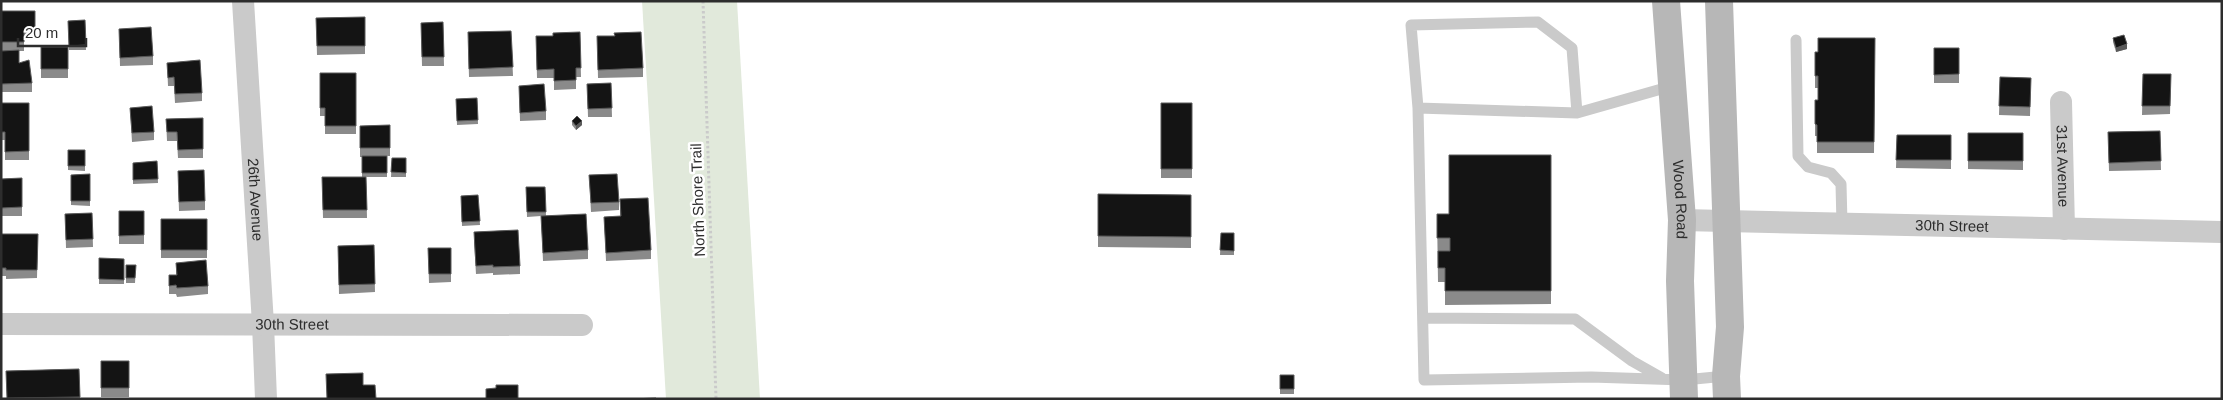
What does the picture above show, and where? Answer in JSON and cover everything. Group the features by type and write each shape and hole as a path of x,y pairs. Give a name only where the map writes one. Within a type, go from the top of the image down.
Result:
{"street":[{"name":"26th Avenue","path":"243,1 266,399"},
{"name":"Wood Road","path":"1666,1 1682,220 1677,386"},
{"path":"1719,1 1730,327 1727,387"},
{"name":"31st Avenue","path":"2061,102 2064,229"},
{"name":"30th Street","path":"1682,220 2222,232"},
{"name":"30th Street","path":"1,324 582,325"}],"lane":[{"path":"1577,113 1572,48 1538,22 1411,25 1418,108 1424,380 1591,378 1677,386 1727,387"},
{"path":"1796,40 1798,156 1808,167 1831,173 1841,184 1842,224"},
{"path":"1418,108 1577,113 1672,86"},
{"path":"1424,318 1575,319 1632,361 1677,386"}],"path":[{"name":"North Shore Trail","path":"703,1 716,399"}],"shaded area":[{"path":"642,1 737,1 760,399 666,399"}],"building":[{"path":"1,11 35,11 35,31 24,31 24,42 1,42"},
{"path":"365,17 365,46 317,46 316,18"},
{"path":"85,20 86,45 69,46 68,21"},
{"path":"443,22 444,57 422,57 421,23"},
{"path":"151,27 153,56 120,58 119,29"},
{"path":"511,31 513,67 469,69 468,32"},
{"path":"580,32 581,68 576,68 576,80 554,81 554,69 537,70 536,36 553,36 553,33"},
{"path":"641,32 643,68 598,70 597,36 615,36 614,33"},
{"path":"2124,35 2127,44 2116,48 2113,38"},
{"path":"1818,38 1875,38 1874,142 1817,142 1815,100 1818,100 1818,76 1815,76 1815,52 1818,52"},
{"path":"41,47 68,47 68,69 41,69"},
{"path":"1934,48 1959,48 1959,74 1934,75"},
{"path":"19,50 19,63 29,60 32,83 1,84 1,51"},
{"path":"200,60 202,93 175,94 174,77 168,78 167,63"},
{"path":"320,73 356,73 356,126 325,126 325,108 320,108"},
{"path":"2143,74 2171,74 2170,106 2142,106"},
{"path":"2000,77 2031,78 2030,107 1999,106"},
{"path":"611,83 612,108 588,109 587,84"},
{"path":"544,84 546,111 520,113 519,86"},
{"path":"477,98 478,120 457,121 456,99"},
{"path":"1,103 29,103 29,151 5,152 5,132 1,132"},
{"path":"1161,103 1192,103 1192,169 1161,169"},
{"path":"152,106 154,132 132,133 130,108"},
{"path":"577,116 582,121 576,126 572,121"},
{"path":"203,118 203,149 178,150 177,132 167,132 166,119"},
{"path":"390,125 390,148 360,148 360,126"},
{"path":"2160,131 2161,161 2109,163 2108,132"},
{"path":"1968,133 2023,133 2023,161 1968,161"},
{"path":"1897,135 1951,135 1951,160 1896,160"},
{"path":"68,150 85,150 85,166 68,166"},
{"path":"1449,155 1551,155 1551,291 1445,291 1445,268 1438,268 1438,251 1450,251 1450,238 1437,238 1437,214 1449,214"},
{"path":"362,156 387,156 387,173 362,173"},
{"path":"392,158 406,158 406,173 391,172"},
{"path":"157,161 158,179 133,180 133,163"},
{"path":"204,170 205,201 179,202 178,171"},
{"path":"90,174 90,201 71,201 71,175"},
{"path":"617,174 619,202 591,203 589,175"},
{"path":"322,177 366,177 367,210 323,210"},
{"path":"22,178 22,207 1,208 1,179"},
{"path":"526,187 545,187 546,212 527,212"},
{"path":"1098,194 1191,195 1191,237 1098,236"},
{"path":"478,195 480,221 462,222 461,196"},
{"path":"648,198 651,250 606,253 604,217 621,216 620,199"},
{"path":"119,211 144,211 144,235 119,236"},
{"path":"92,213 93,239 66,240 65,214"},
{"path":"586,214 588,250 543,253 541,216"},
{"path":"161,219 207,219 207,250 161,250"},
{"path":"518,230 520,266 476,266 474,232"},
{"path":"1221,233 1234,233 1234,251 1220,250"},
{"path":"1,234 38,234 37,270 6,270 6,268 1,268"},
{"path":"374,245 375,284 339,285 338,246"},
{"path":"428,248 451,248 451,274 429,274"},
{"path":"99,258 124,259 124,280 99,279"},
{"path":"206,260 208,286 177,288 176,285 169,286 169,275 177,275 176,263"},
{"path":"126,265 136,265 135,278 126,278"},
{"path":"101,361 129,361 129,388 101,388"},
{"path":"79,369 80,397 7,398 6,371"},
{"path":"363,373 363,385 375,385 376,399 327,399 326,374"},
{"path":"1280,375 1294,375 1294,389 1280,389"},
{"path":"496,385 518,385 518,399 486,399 486,389 496,388"}]}
